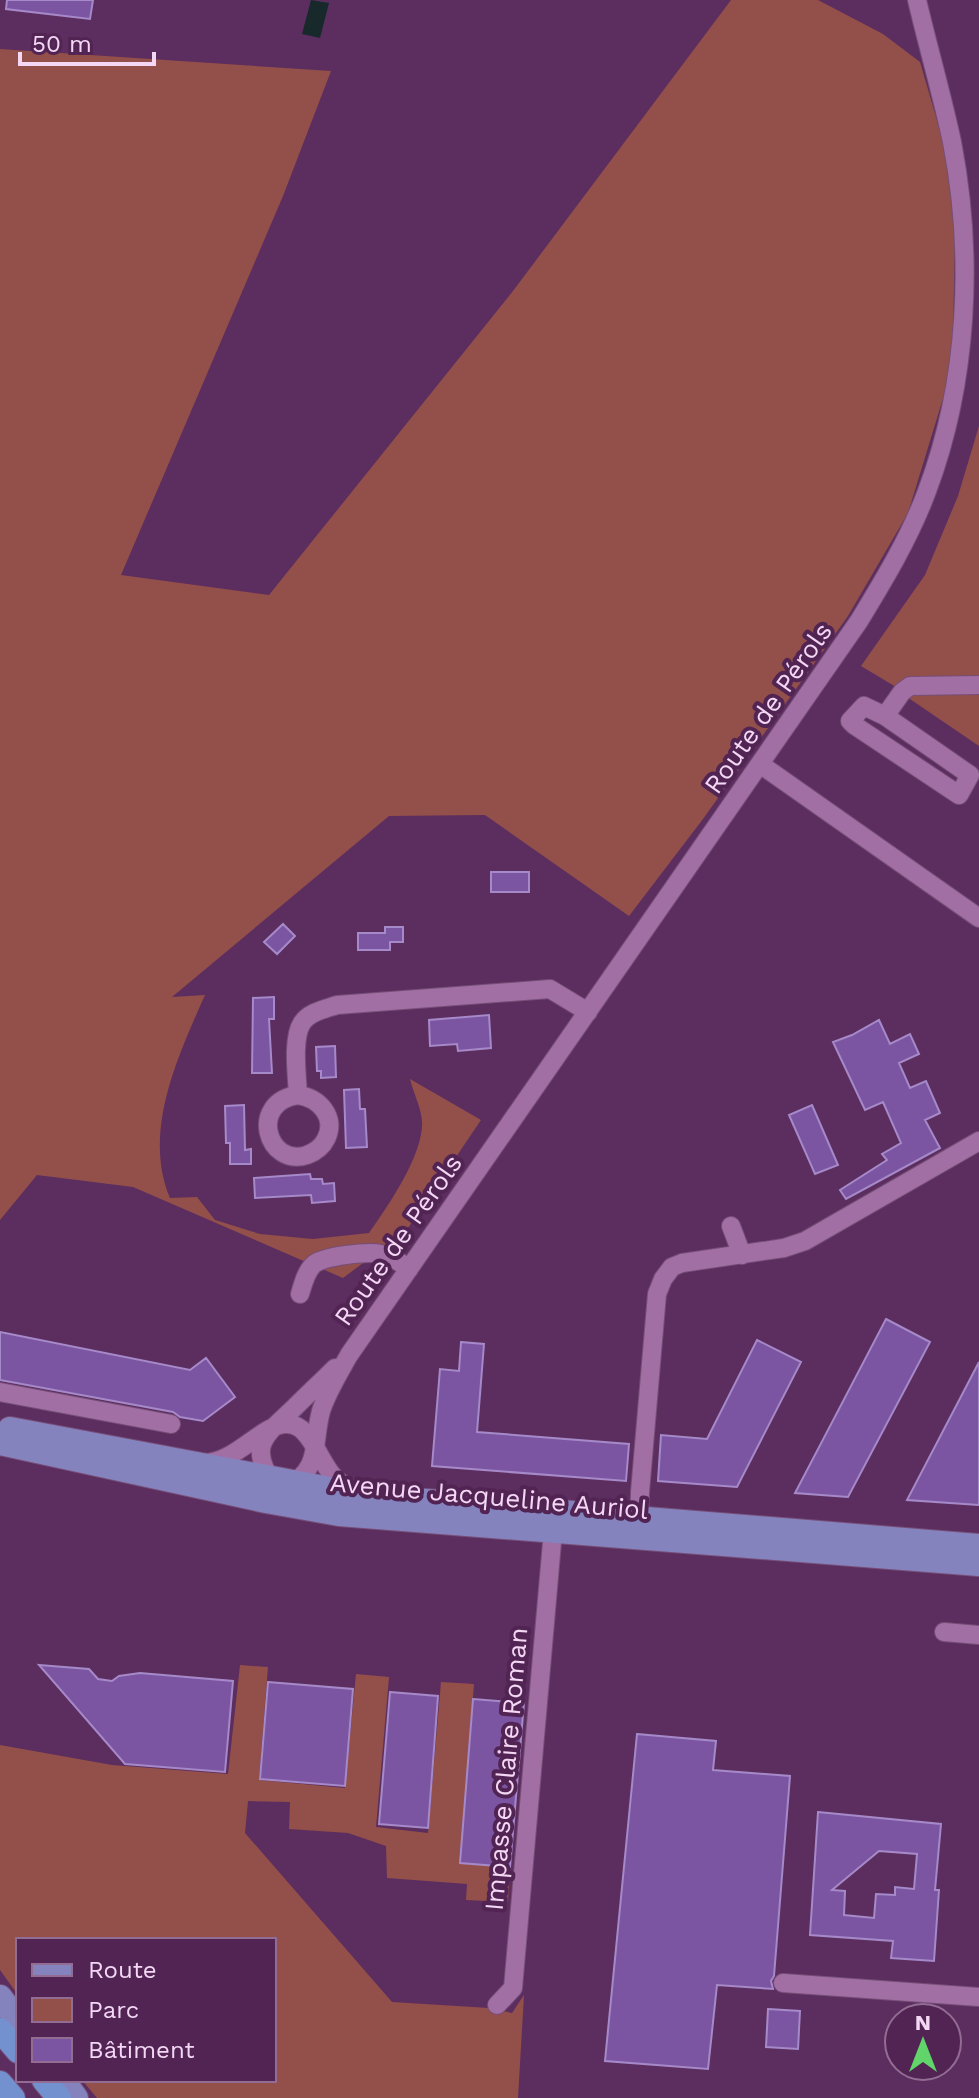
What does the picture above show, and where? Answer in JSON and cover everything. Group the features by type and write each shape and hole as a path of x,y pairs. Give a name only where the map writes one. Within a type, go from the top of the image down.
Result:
{"highway":[{"path":"0,2030 16,2049"},
{"path":"46,2082 59,2098"},
{"path":"0,2083 13,2098"}],"main road":[{"name":"Avenue Jacqueline Auriol","path":"0,1427 193,1463 282,1486 492,1506 639,1528 979,1564"},
{"name":"Avenue Jacqueline Auriol","path":"0,1443 309,1510 553,1531 639,1528 979,1546"},
{"path":"0,1997 16,2018"}],"street":[{"name":"Route de Pérols","path":"315,1449 321,1411 349,1355 859,621 892,565 927,491 947,421 958,367 964,291 963,226 952,143 917,0"},
{"path":"885,716 910,686 979,685"},
{"path":"864,706 885,716 970,775 959,795 850,721 864,706"},
{"path":"760,764 979,918"},
{"path":"298,1095 298,1034 303,1020 317,1011 337,1005 550,989 588,1012"},
{"path":"639,1528 654,1311 663,1279 672,1267 784,1248 805,1241 979,1141"},
{"path":"731,1226 742,1255"},
{"path":"300,1294 313,1265 321,1259 383,1254 409,1269"},
{"name":"Route de Pérols","path":"193,1463 219,1462 272,1427 349,1355"},
{"path":"0,1392 171,1424"},
{"path":"309,1510 262,1464 260,1449 272,1427 285,1424 300,1428 311,1438 334,1477 361,1493"},
{"path":"122,1469 139,1468 252,1488 282,1486 310,1469 315,1449"},
{"name":"Impasse Claire Roman","path":"497,2005 513,1988 553,1531"},
{"path":"944,1632 979,1635"},
{"path":"783,1983 979,1997"}],"green space":[{"path":"731,0 818,0 883,34 920,62 950,165 955,237 953,337 945,392 908,513 848,616 703,819 629,916 485,815 389,816 172,997 205,995 184,1043 167,1095 160,1147 162,1173 170,1198 197,1197 215,1220 260,1234 313,1239 369,1233 411,1164 421,1134 420,1110 410,1079 481,1120 406,1231 343,1278 133,1187 37,1175 0,1220 0,49 331,71 283,196 121,575 269,595 513,291"},
{"path":"979,426 979,679 896,687 861,666 925,575 958,496"},
{"path":"979,692 979,746 907,697 916,694"},
{"path":"240,1665 268,1667 259,1780 345,1788 356,1674 389,1677 376,1827 428,1833 441,1682 474,1684 460,1862 510,1867 508,1902 466,1900 467,1884 387,1878 386,1846 348,1833 289,1829 290,1802 248,1801 245,1833 392,2002 489,2008 512,2013 524,1995 518,2098 97,2098 84,2082 276,2082 276,1938 16,1938 16,1992 0,1970 0,1745 112,1765 228,1774"}],"shaded area":[{"path":"311,0 329,3 320,38 302,34"}],"building":[{"path":"7,0 93,0 90,19 6,9"},
{"path":"491,872 529,872 529,892 491,892"},
{"path":"283,924 295,936 277,954 264,942"},
{"path":"385,927 403,927 403,942 390,942 390,950 358,950 358,933 385,933"},
{"path":"274,997 274,1019 269,1019 272,1073 252,1073 253,998"},
{"path":"489,1015 491,1048 458,1051 457,1044 430,1046 429,1020"},
{"path":"879,1020 890,1044 910,1034 919,1054 899,1063 910,1088 926,1081 940,1113 925,1120 940,1148 846,1199 840,1190 887,1160 882,1154 901,1143 883,1102 865,1110 833,1042"},
{"path":"335,1046 336,1077 321,1078 321,1071 317,1071 316,1047"},
{"path":"359,1089 360,1109 365,1109 367,1147 346,1148 344,1090"},
{"path":"244,1105 245,1150 251,1149 251,1164 230,1164 225,1106"},
{"path":"812,1105 838,1165 815,1174 789,1115"},
{"path":"310,1174 311,1179 322,1179 323,1184 334,1183 335,1201 312,1203 311,1195 255,1198 254,1178"},
{"path":"886,1319 930,1342 848,1497 795,1493"},
{"path":"0,1332 190,1370 206,1358 235,1397 203,1421 180,1417 173,1412 0,1380"},
{"path":"757,1340 801,1362 737,1487 658,1481 661,1435 707,1439"},
{"path":"461,1342 484,1344 477,1432 629,1444 626,1481 432,1466 440,1369 459,1371"},
{"path":"979,1362 979,1505 907,1500"},
{"path":"39,1665 89,1669 98,1679 112,1681 119,1676 140,1673 233,1681 225,1772 125,1764"},
{"path":"268,1682 353,1689 345,1786 260,1779"},
{"path":"390,1692 438,1696 428,1828 379,1824"},
{"path":"473,1699 524,1703 510,1867 460,1863"},
{"path":"637,1734 716,1741 713,1770 790,1776 774,1976 771,1981 773,1989 717,1985 708,2069 605,2061"},
{"path":"818,1812 941,1824 935,1890 939,1890 934,1961 891,1958 893,1941 810,1935","holes":["879,1851 917,1854 914,1889 895,1887 895,1895 876,1894 874,1918 844,1915 845,1891 832,1890"]},
{"path":"768,2009 800,2011 798,2049 766,2047"}]}
